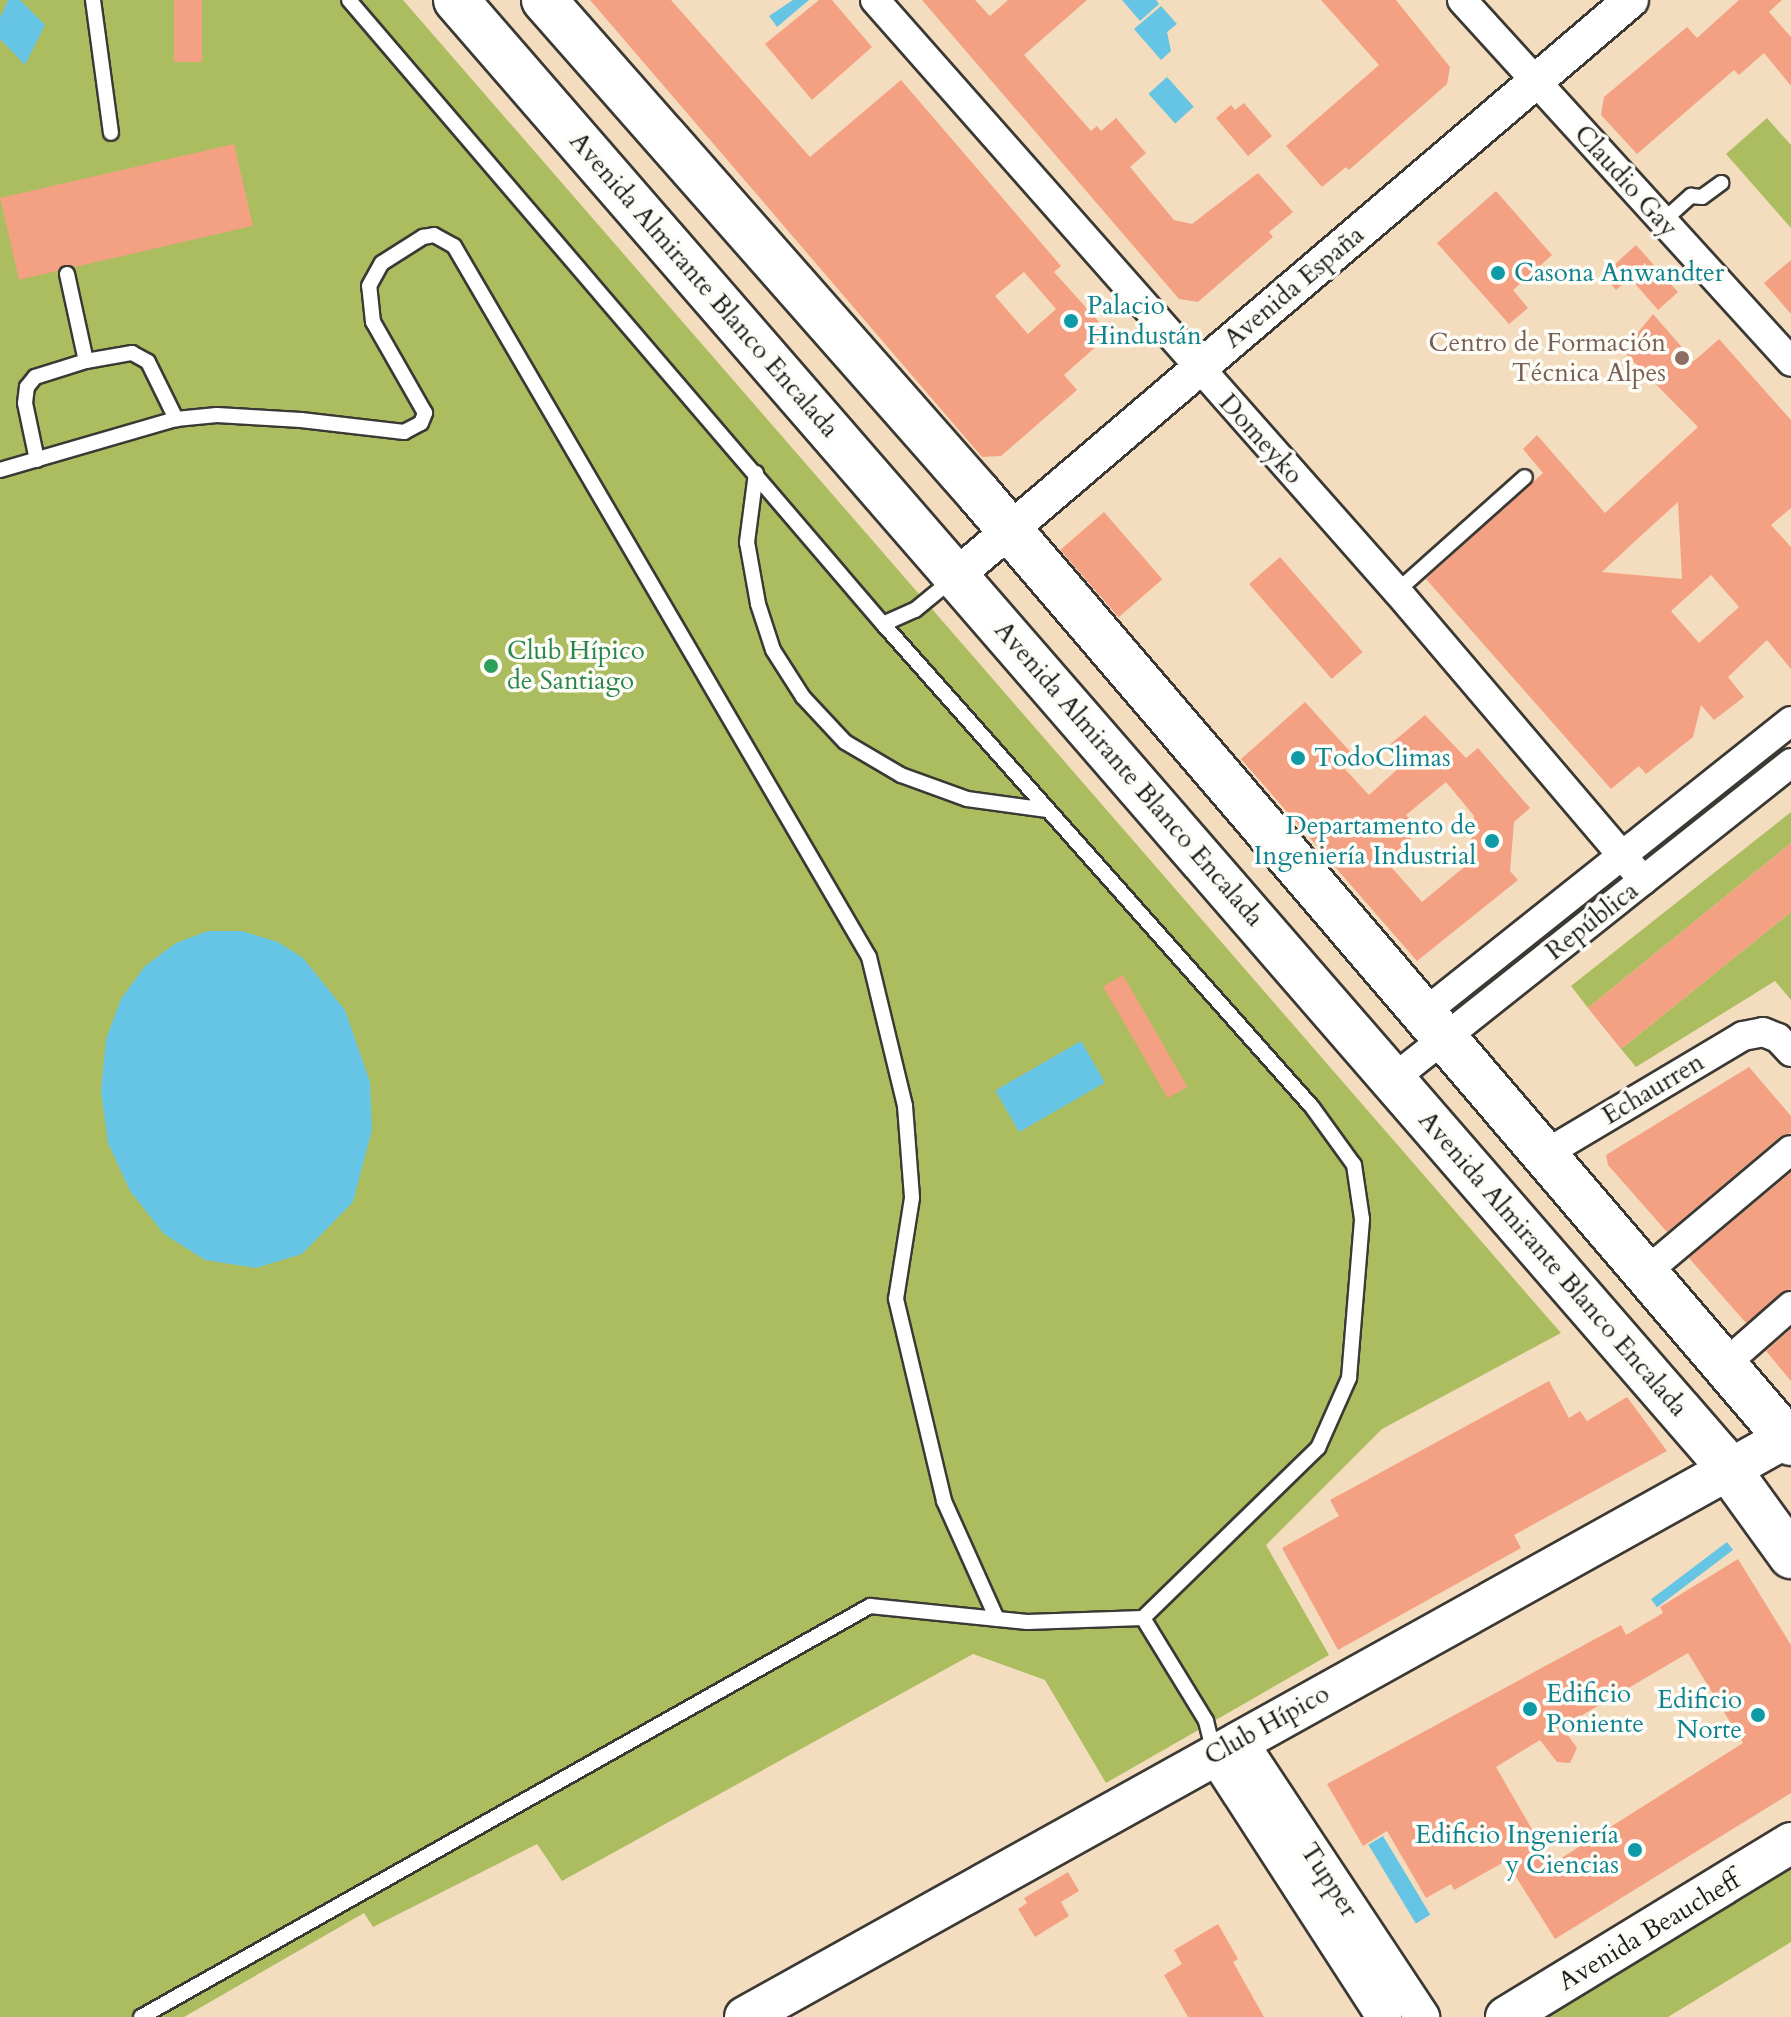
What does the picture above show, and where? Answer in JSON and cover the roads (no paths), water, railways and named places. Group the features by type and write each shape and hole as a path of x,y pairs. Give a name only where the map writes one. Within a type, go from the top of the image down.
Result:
{"main road":[{"name":"Avenida Almirante Blanco Encalada","path":"456,0 1731,1470 1791,1556"},
{"path":"513,66 554,11 1010,530 1790,1439"},
{"name":"Club Hípico","path":"745,2017 1220,1738 1790,1439"},
{"name":"Avenida Beaucheff","path":"1506,2017 1791,1843"}],"street":[{"name":"Domeyko","path":"875,0 1397,591 1643,880"},
{"name":"Claudio Gay","path":"1462,0 1791,362"},
{"name":"Avenida España","path":"957,575 1631,0"},
{"name":"República","path":"1393,1079 1435,1025 1621,856 1791,721"},
{"name":"República","path":"1435,1025 1643,880 1791,763"},
{"name":"Echaurren","path":"1545,1154 1743,1036 1763,1032 1791,1052"},
{"path":"1646,1272 1791,1150"},
{"path":"1725,1364 1791,1306"},
{"name":"Tupper","path":"1220,1738 1384,2017"},
{"name":"Tupper","path":"1220,1738 1422,2017"}],"lane":[{"path":"93,0 111,133"},
{"path":"141,2017 870,1606 997,1619 1143,1618 1318,1448 1349,1378 1362,1219 1354,1165 1312,1107 883,624 349,0"},
{"path":"1663,221 1691,196 1702,197 1721,183"},
{"path":"0,470 176,419 301,420 404,432 421,423 425,413 373,322 369,286 382,263 423,237 434,235 454,246 869,957 905,1106 912,1198 896,1299 944,1501 997,1619"},
{"path":"67,274 86,361"},
{"path":"37,460 25,403 27,387 35,377 86,361 132,353 148,362 176,419"},
{"path":"756,473 747,542 758,604 773,650 803,697 845,742 901,775 967,799 1047,810"},
{"path":"1397,591 1525,477"},
{"path":"883,624 915,610 957,575"},
{"path":"1143,1618 1220,1738"}],"water":[{"path":"8,0 20,0 45,25 25,65 0,39 0,18"},
{"path":"793,0 809,0 777,27 769,16"},
{"path":"1122,0 1156,0 1159,4 1140,21"},
{"path":"1161,6 1177,24 1167,32 1171,51 1161,60 1134,29"},
{"path":"1167,77 1194,107 1175,123 1148,94"},
{"path":"208,931 242,931 278,942 303,958 345,1010 370,1082 372,1130 353,1202 302,1254 256,1268 205,1260 164,1234 130,1191 108,1143 101,1091 106,1039 121,999 145,966 176,943"},
{"path":"1081,1041 1105,1083 1019,1132 995,1090"},
{"path":"1727,1542 1733,1550 1657,1607 1651,1599"},
{"path":"1383,1836 1430,1915 1416,1924 1368,1845"}],"place":[{"name":"Casona Anwandter","path":"1498,273"},
{"name":"Palacio Hindustán","path":"1071,321"},
{"name":"Centro de Formación Técnica Alpes","path":"1682,358"},
{"name":"Club Hípico de Santiago","path":"491,666"},
{"name":"TodoClimas","path":"1298,758"},
{"name":"Departamento de Ingeniería Industrial","path":"1492,841"},
{"name":"Edificio Poniente","path":"1530,1709"},
{"name":"Edificio Norte","path":"1758,1715"},
{"name":"Edificio Ingeniería y Ciencias","path":"1635,1850"}]}
